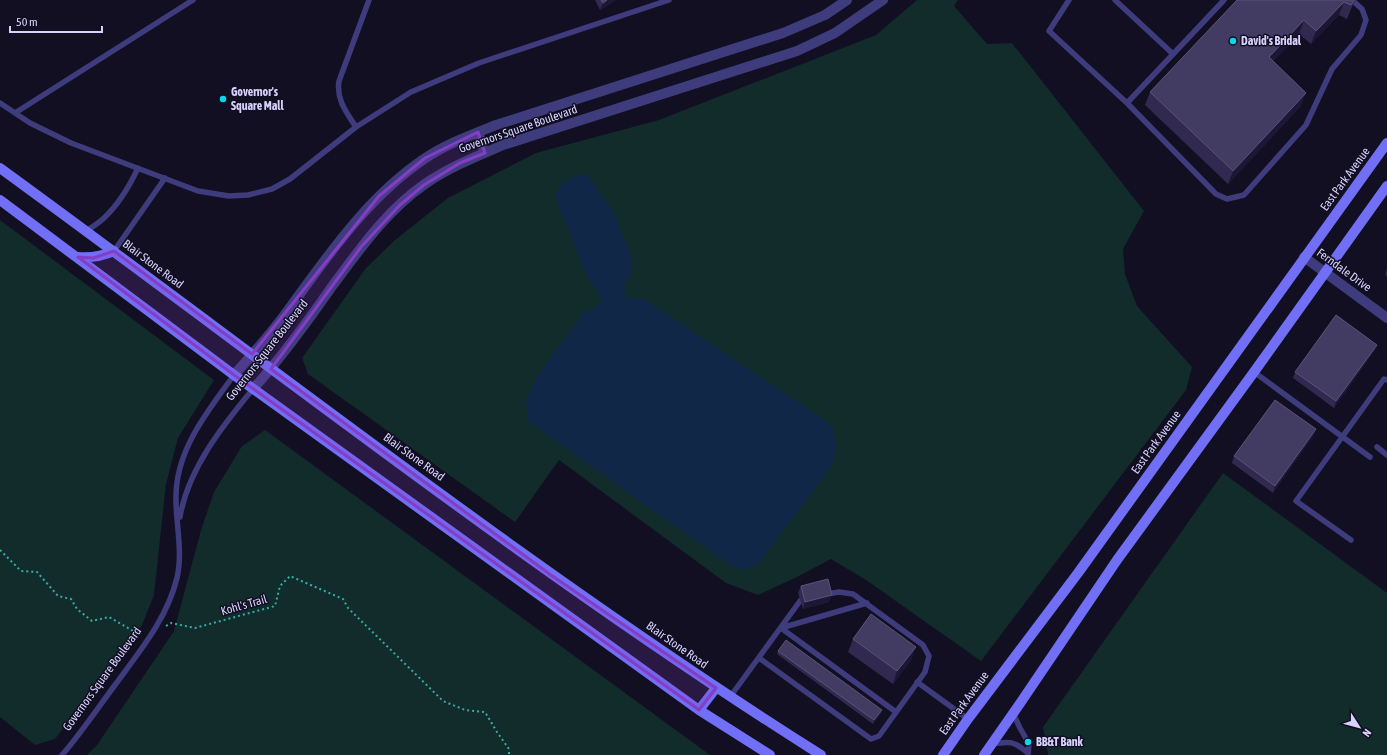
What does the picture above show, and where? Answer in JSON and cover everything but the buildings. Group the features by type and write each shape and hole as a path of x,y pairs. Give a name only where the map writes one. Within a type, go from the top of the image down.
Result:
{"main road":[{"name":"East Park Avenue","path":"942,755 1078,573 1387,143"},
{"name":"Blair Stone Road","path":"0,168 545,570 716,688 821,755"},
{"path":"984,755 1117,560 1387,186"},
{"path":"0,200 234,375 699,710 770,755"},
{"path":"78,257 93,258 114,251"},
{"path":"699,710 716,688"}],"street":[{"name":"Governors Square Boulevard","path":"234,375 282,318 336,245 359,217 401,176 425,158 455,142 496,125 783,33 825,15 848,0"},
{"name":"Governors Square Boulevard","path":"254,389 292,343 361,247 400,205 424,185 460,163 503,145 797,51 835,33 883,0"},
{"path":"478,132 485,153"},
{"name":"Ferndale Drive","path":"1304,257 1387,318"}],"lane":[{"path":"15,113 193,0"},
{"path":"356,127 340,101 338,87 370,0"},
{"path":"0,102 30,123 71,143 198,191 229,196 248,195 272,189 290,179 356,127 411,92 478,62 669,0"},
{"path":"1069,0 1049,31 1127,103 1216,194 1227,199 1244,195 1306,126 1332,69 1361,35 1366,20 1362,9 1352,0"},
{"path":"1115,0 1174,54"},
{"path":"1127,103 1224,0"},
{"path":"86,231 104,218 116,204 131,182 138,168"},
{"path":"114,251 165,178"},
{"path":"1254,372 1370,457"},
{"name":"Governors Square Boulevard","path":"62,755 139,654 171,595 177,577 180,560 176,498 182,459 191,438 203,417 234,375"},
{"path":"1351,540 1296,501 1384,379 1387,380"},
{"name":"Governors Square Boulevard","path":"178,525 182,503 197,470 221,429 254,389"},
{"path":"1377,447 1387,454"},
{"path":"759,658 871,739 879,736 925,672 929,656 923,645 853,594 839,592 827,594"},
{"path":"730,697 800,601"},
{"path":"781,628 866,603"},
{"path":"781,628 896,712"},
{"path":"917,682 968,719"},
{"path":"1013,713 1029,744 1028,754"},
{"path":"991,745 1011,742 1018,745 1028,754"}],"path":[{"path":"0,550 21,571 37,572 58,596 71,599 77,609 92,621 109,617 142,636 151,634"},
{"name":"Kohl's Trail","path":"151,634 171,624 195,628 274,606 280,586 290,576 343,599 348,608 443,701 465,710 485,712 509,749 509,755"}],"highlighted area":[{"path":"478,132 485,153 460,163 424,185 400,205 361,247 271,369 551,575 716,688 699,710 234,375 78,257 93,258 114,251 252,354 379,196 425,158"}],"green space":[{"path":"917,0 958,0 954,6 987,44 1012,43 1144,211 1123,249 1125,274 1137,306 1192,367 1186,390 981,661 866,580 831,559 758,595 726,583 559,460 515,522 308,374 302,358 366,268 395,240 448,198 536,153 659,120 876,35"},
{"path":"0,220 214,380 178,438 166,484 154,595 142,625 55,739 35,745 0,717"},
{"path":"265,430 710,755 87,755 97,745 174,631 201,530 214,492 242,446"},
{"path":"1223,473 1387,593 1387,755 1048,755 1043,727"}],"water":[{"path":"579,174 589,177 613,211 632,258 632,273 624,286 626,297 644,299 829,423 835,435 836,448 832,466 760,562 746,570 733,567 528,421 526,401 537,377 582,314 595,309 602,300 597,290 588,279 555,196 561,184"}],"place":[{"name":"David's Bridal","path":"1233,41"},
{"name":"Governor's Square Mall","path":"223,99"},
{"name":"BB&T Bank","path":"1028,742"}]}
